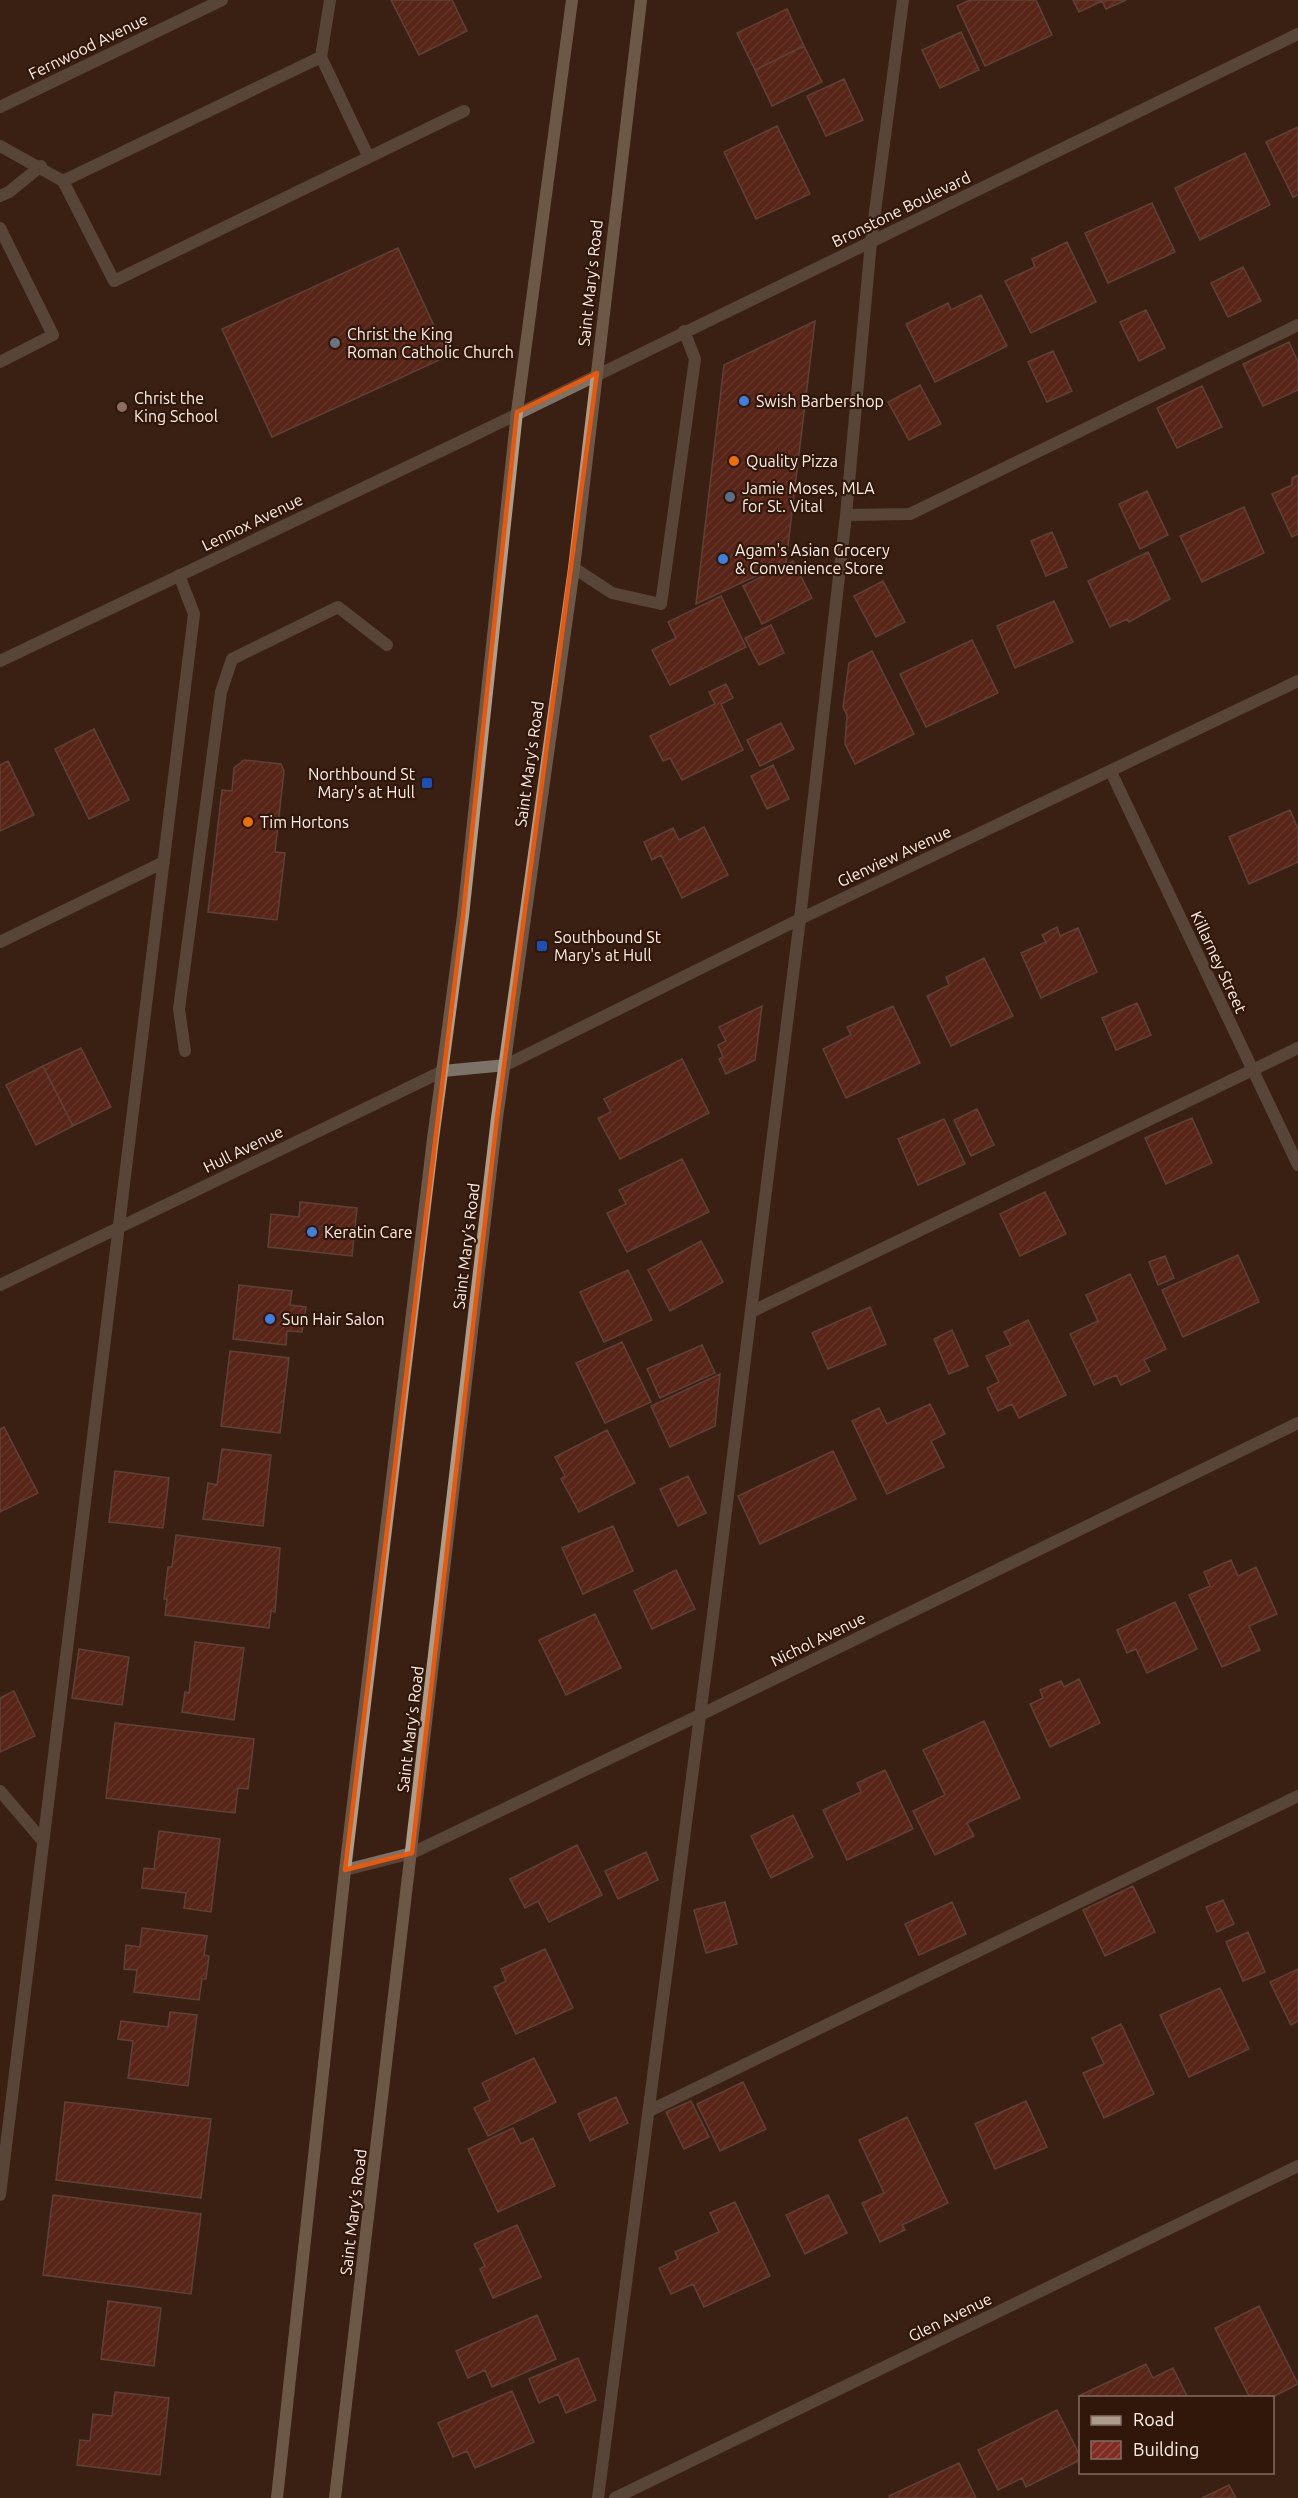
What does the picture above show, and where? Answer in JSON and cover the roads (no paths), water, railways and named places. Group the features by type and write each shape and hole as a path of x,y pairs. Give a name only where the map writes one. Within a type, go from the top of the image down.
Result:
{"main road":[{"path":"277,2498 345,1870 467,880 517,412 572,0"},
{"name":"Saint Mary’s Road","path":"335,2498 496,1130 506,1065 514,984 574,568 641,0"}],"street":[{"name":"Fernwood Avenue","path":"0,107 222,0"},
{"path":"330,0 321,57 368,156"},
{"path":"598,2498 700,1715 800,918 846,515 871,242 903,0"},
{"name":"Bronstone Boulevard","path":"517,412 1298,34"},
{"path":"63,181 321,57"},
{"path":"0,146 40,166 63,181 114,280 464,111"},
{"path":"0,196 9,192 40,166"},
{"path":"0,228 53,335 0,362"},
{"path":"846,515 910,514 1298,325"},
{"path":"574,568 612,593 661,604 695,359 684,331"},
{"name":"Lennox Avenue","path":"0,661 517,412"},
{"path":"0,2195 194,614 179,575"},
{"path":"185,1051 179,1009 221,692 232,659 338,608 387,645"},
{"name":"Glenview Avenue","path":"506,1065 800,918 1111,772 1298,681"},
{"name":"Killarney Street","path":"1111,772 1298,1165"},
{"path":"0,942 164,862"},
{"path":"751,1312 1298,1048"},
{"name":"Hull Avenue","path":"0,1285 443,1071 506,1065"},
{"name":"Nichol Avenue","path":"345,1870 412,1853 1298,1423"},
{"path":"0,1791 43,1840"},
{"path":"649,2111 1298,1796"},
{"name":"Glen Avenue","path":"615,2498 1298,2166"}],"place":[{"name":"Christ the King Roman Catholic Church","path":"335,343"},
{"name":"Swish Barbershop","path":"744,401"},
{"name":"Christ the King School","path":"122,407"},
{"name":"Quality Pizza","path":"734,461"},
{"name":"Jamie Moses, MLA for St. Vital","path":"730,497"},
{"name":"Agam's Asian Grocery & Convenience Store","path":"723,559"},
{"name":"Northbound St Mary's at Hull","path":"427,783"},
{"name":"Tim Hortons","path":"248,822"},
{"name":"Southbound St Mary's at Hull","path":"542,946"},
{"name":"Keratin Care","path":"312,1232"},
{"name":"Sun Hair Salon","path":"270,1319"}]}
